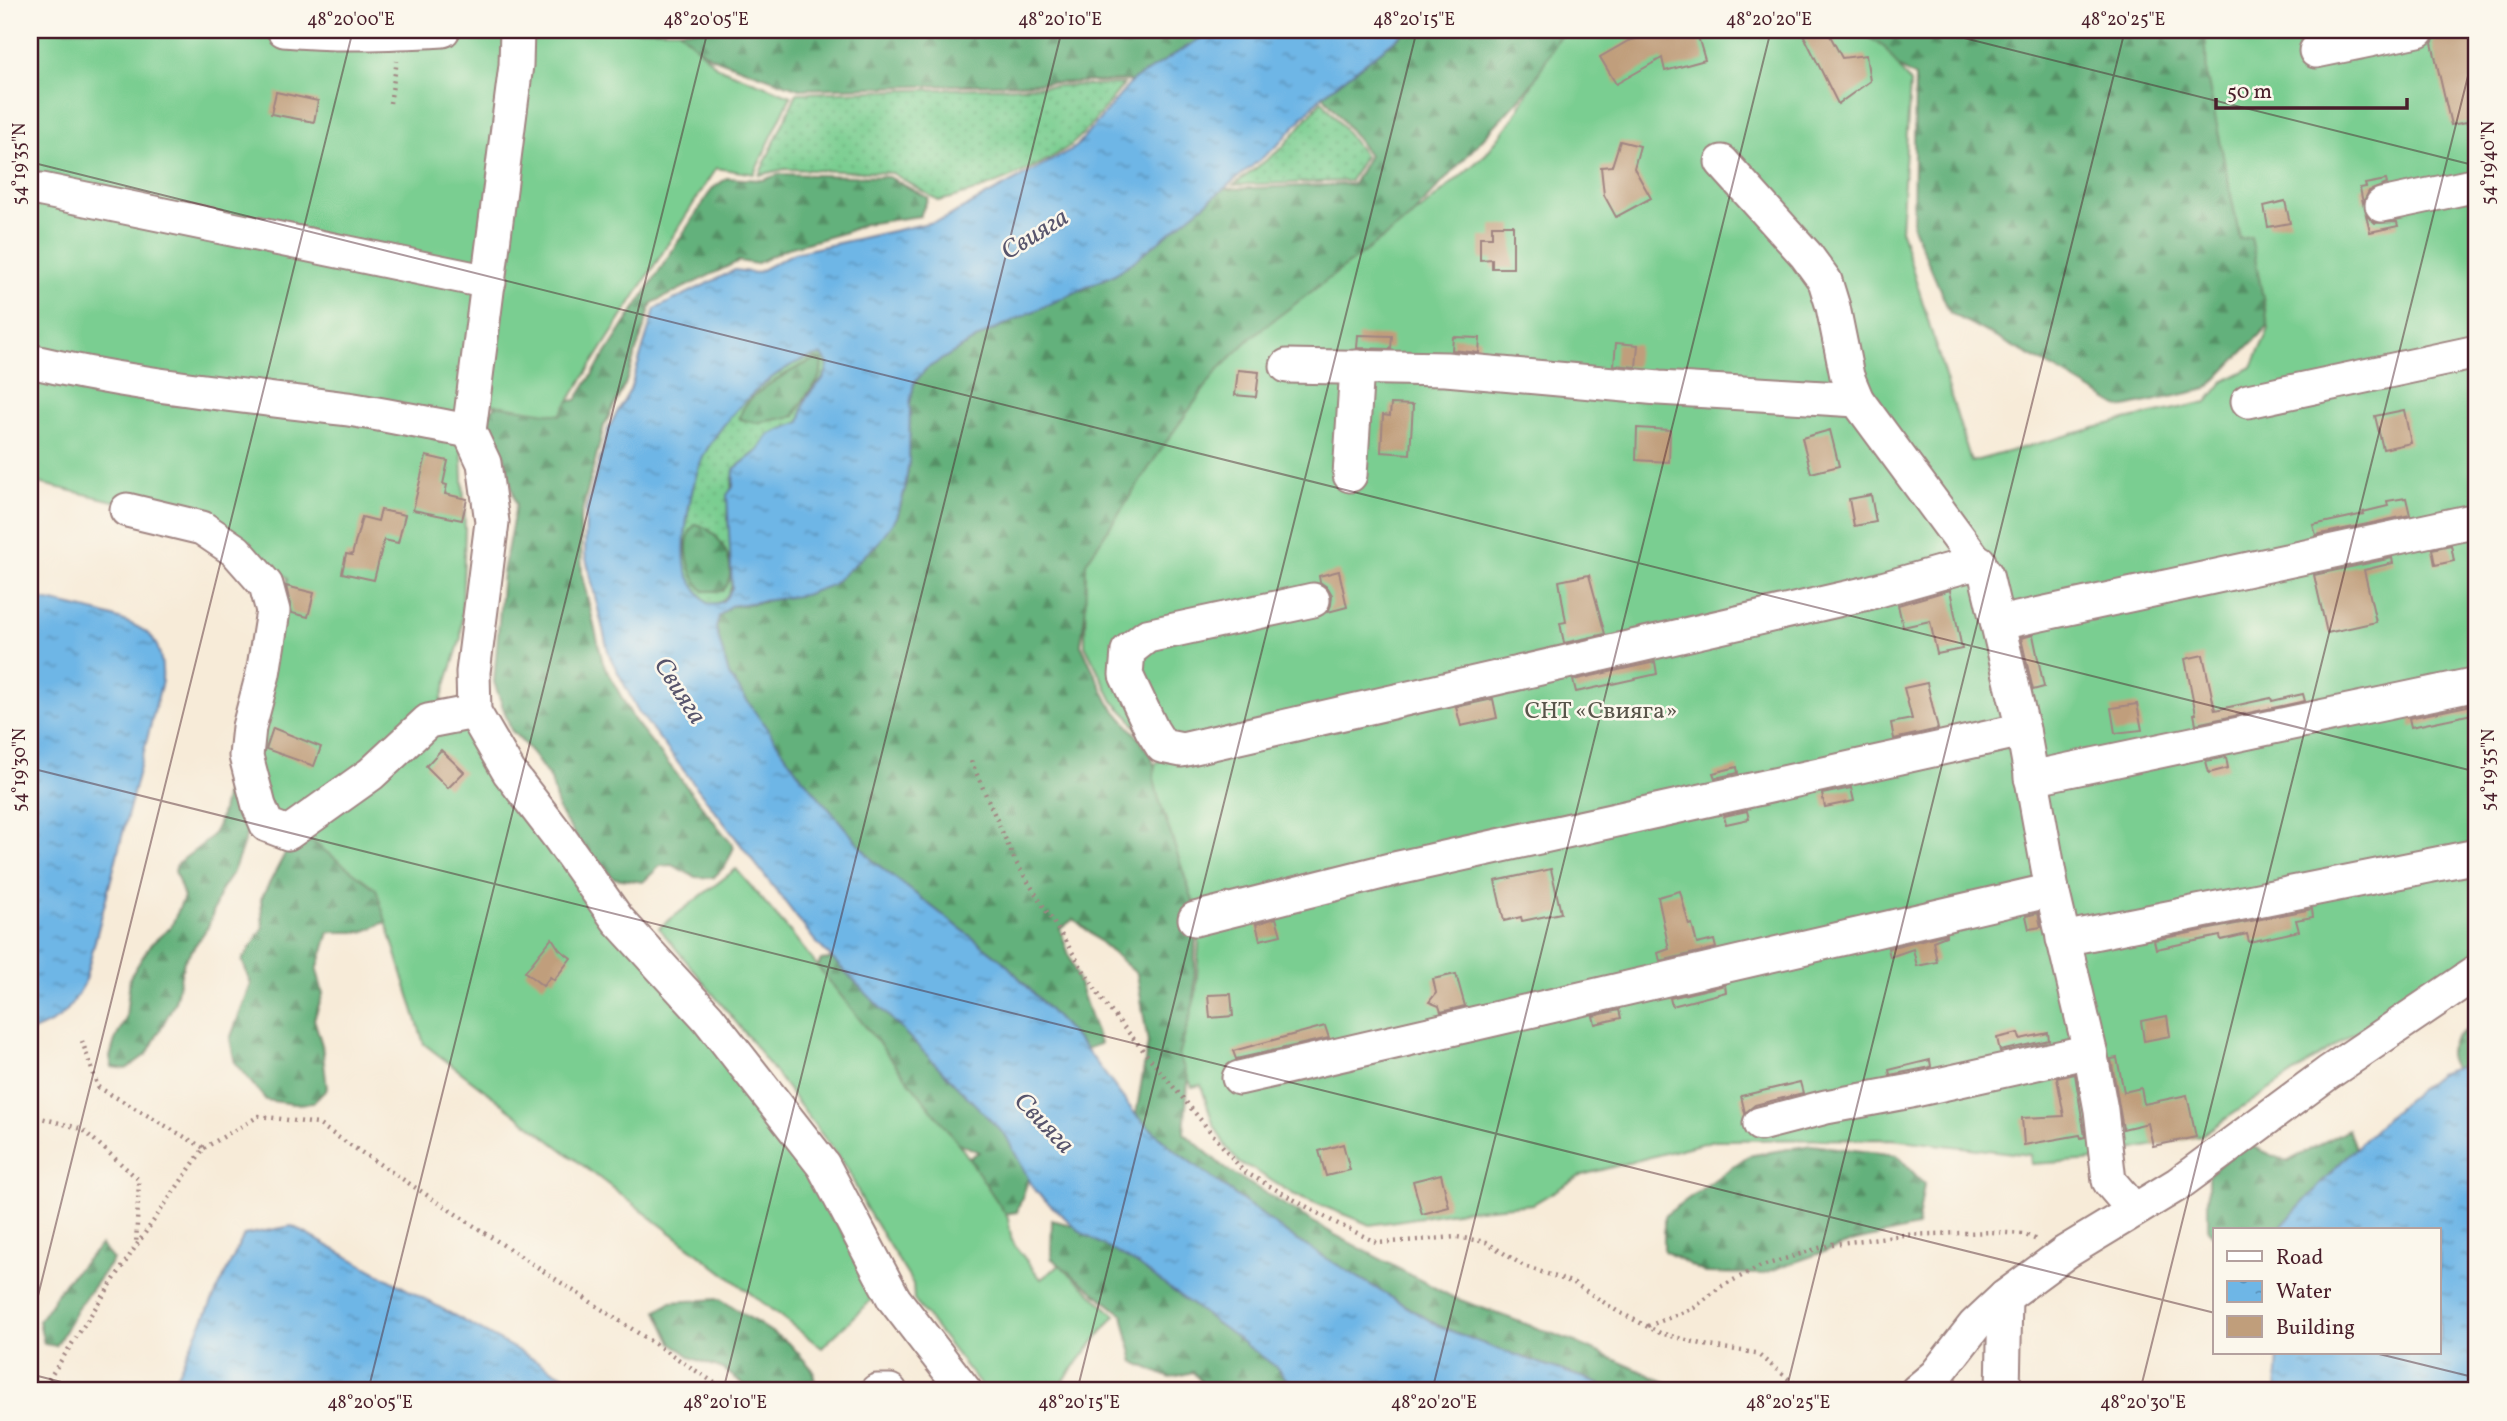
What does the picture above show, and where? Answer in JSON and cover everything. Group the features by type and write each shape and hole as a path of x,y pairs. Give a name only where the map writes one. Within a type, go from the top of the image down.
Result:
{"street":[{"path":"284,30 333,34 443,30"},
{"path":"517,30 516,65 469,431 484,463 492,522 472,672 474,712 509,772 618,919 708,1018 823,1166 894,1299 965,1391"},
{"path":"2316,51 2418,30"},
{"path":"1722,162 1806,255 1825,281 1847,376 1857,400 1986,575 2023,730 2052,890 2090,1051 2101,1110 2109,1181 2133,1209"},
{"path":"2382,205 2477,185"},
{"path":"42,190 489,282"},
{"path":"2248,401 2477,352"},
{"path":"30,361 148,384 351,410 469,431"},
{"path":"1287,366 1446,369 1659,388 1857,400"},
{"path":"1350,475 1357,367"},
{"path":"127,510 202,528 236,551 266,585 273,611 262,674 248,727 246,756 267,825 288,833 371,774 428,721 474,712"},
{"path":"1999,623 2477,520"},
{"path":"1313,600 1147,636 1128,651 1126,675 1162,746 1182,750 1868,593 1979,562"},
{"path":"2031,778 2477,684"},
{"path":"1195,919 1394,869 2023,730"},
{"path":"2063,939 2477,856"},
{"path":"1239,1078 2052,890"},
{"path":"1930,1386 1975,1325 2005,1297 2066,1252 2178,1184 2328,1073 2477,972"},
{"path":"1760,1124 1826,1107 2090,1051"},
{"path":"2003,1391 2005,1297"},
{"path":"877,1391 890,1391"}],"path":[{"path":"390,103 403,32"},
{"path":"971,761 1015,861 1104,1003 1242,1171 1378,1244 1457,1237 1486,1242 1524,1266 1574,1283 1617,1311 1661,1333 1709,1346 1756,1353 1804,1391"},
{"path":"82,1041 98,1087 204,1149"},
{"path":"30,1115 82,1129 139,1180 136,1246"},
{"path":"41,1391 136,1246 204,1149 258,1116 318,1124 727,1391"},
{"path":"1647,1326 1695,1308 1720,1286 1759,1267 1832,1244 1905,1236 1992,1232 2023,1234 2066,1252"}],"green space":[{"path":"30,30 679,30 717,67 791,96 754,174 716,168 560,415 464,400 462,455 465,529 461,638 441,700 543,824 786,1137 878,1293 822,1348 424,1044 376,889 289,824 273,818 254,753 271,646 288,578 201,522 30,481"},
{"path":"673,30 1214,30 1132,81 799,89 711,57"},
{"path":"1408,30 1581,30 1569,38 1522,96 1092,563 1081,645 1109,703 1139,738 1151,757 1197,875 1194,1005 1184,1133 1227,1170 1335,1235 1452,1297 1575,1342 1685,1391 1612,1391 1596,1382 1439,1326 1296,1240 1173,1149 1136,1115 1148,1043 1137,974 1074,919 1060,929 1100,1044 1086,1049 1005,963 873,861 797,772 729,675 716,628 719,616 730,606 764,602 897,517 905,490 909,461 910,404 914,383 926,369 986,333 1113,275 1224,189 1353,184 1369,155 1323,95"},
{"name":"СНТ «Свияга»","path":"1570,30 1858,30 1885,48 1910,83 1901,231 1971,462 2116,422 2207,402 2223,382 2252,367 2269,329 2251,237 2240,239 2207,77 2205,30 2477,30 2477,951 2200,1136 2115,1153 2096,1160 2031,1164 2030,1155 1892,1139 1715,1140 1582,1175 1533,1204 1468,1210 1370,1225 1293,1194 1240,1164 1226,1147 1213,1123 1201,1085 1192,1087 1179,1056 1196,994 1200,922 1158,796 1154,778 1155,764 1159,761 1130,718 1113,701 1085,645 1086,563 1164,445 1218,370 1255,334 1423,208 1486,154 1514,117 1558,38"},
{"path":"1838,30 2205,30 2272,322 2207,389 2121,408 2057,370 1950,313 1913,227 1915,77"},
{"path":"1124,84 1076,141 1056,155 989,186 939,201 892,173 785,169 759,175 797,93"},
{"path":"1322,100 1365,156 1350,181 1234,185 1282,148"},
{"path":"780,174 889,177 928,198 920,216 864,224 846,232 785,249 756,264 739,261 652,303 626,382 604,426 580,520 582,575 603,663 634,720 734,847 726,865 713,878 695,877 672,865 660,866 643,882 614,878 587,853 559,811 551,780 529,749 511,730 494,682 503,572 516,505 504,455 493,436 488,412 509,398 538,404 576,400 712,189 727,178 763,180"},
{"path":"822,355 826,361 826,373 806,399 800,422 768,435 759,450 734,469 728,517 732,581 728,594 720,602 707,603 691,581 685,561 688,514 703,456 723,425 753,393 788,368 805,359"},
{"path":"815,359 822,360 821,372 795,416 756,423 740,419 742,410 749,401 770,383"},
{"path":"696,524 713,534 726,552 730,573 723,591 704,591 690,568 688,539"},
{"path":"235,770 251,821 232,874 221,889 208,927 184,961 175,1002 147,1054 126,1069 112,1067 110,1057 126,1018 130,977 151,944 171,927 184,897 175,871 177,864 212,835 220,820 228,786"},
{"path":"342,817 395,918 363,932 329,932 317,970 323,994 314,1019 322,1045 327,1089 313,1103 294,1104 266,1100 235,1063 230,1039 251,984 242,960 263,928 261,899 289,846"},
{"path":"736,869 791,933 962,1148 1008,1218 1012,1242 1041,1279 1060,1265 1115,1315 1055,1391 985,1391 914,1300 913,1284 866,1208 847,1168 749,1038 659,928"},
{"path":"868,954 1036,1157 1017,1212 969,1219 947,1171 979,1152 929,1131 801,997 821,960"},
{"path":"2477,1024 2477,1076 2455,1070 2449,1054 2452,1042"},
{"path":"2348,1129 2355,1148 2330,1197 2296,1228 2213,1228 2213,1234 2208,1230 2208,1175 2245,1143 2287,1162"},
{"path":"1811,1145 1897,1155 1924,1184 1917,1227 1855,1241 1761,1274 1705,1273 1664,1251 1664,1216 1748,1156"},
{"path":"1052,1220 1127,1240 1345,1391 1209,1391 1193,1372 1170,1378 1134,1362 1123,1315 1051,1258"},
{"path":"101,1245 113,1260 78,1307 56,1346 44,1344 39,1321 65,1282"},
{"path":"720,1299 790,1344 813,1370 816,1391 752,1391 723,1369 692,1358 672,1343 657,1311 671,1302"}],"water":[{"name":"Свияга","path":"1214,30 1408,30 1323,95 1277,146 1133,262 1113,275 986,333 926,369 914,383 910,404 909,461 897,517 877,544 832,585 804,595 730,606 719,616 716,628 729,675 797,771 873,861 1005,963 1086,1049 1136,1115 1173,1149 1296,1240 1439,1326 1596,1382 1612,1391 1297,1391 1276,1367 1138,1265 1082,1233 1035,1191 1006,1136 815,941 638,711 609,655 585,554 586,511 609,427 630,390 655,309 735,270 756,273 794,253 942,220 1076,147 1132,81","holes":["822,355 828,364 822,381 806,399 800,422 768,435 759,450 734,469 733,487 727,495 732,588 722,601 716,604 707,603 691,581 685,561 688,514 703,457 723,425 770,379 805,359"]},
{"path":"30,597 114,617 144,631 153,639 160,654 162,681 84,984 63,1015 30,1032"},
{"path":"2477,1058 2477,1391 2276,1391 2278,1354 2440,1354 2440,1228 2280,1228 2338,1165 2399,1106 2438,1074 2472,1063"},
{"path":"292,1226 590,1391 169,1391 244,1235"}],"building":[{"path":"1667,30 1696,30 1705,60 1665,71 1662,58 1616,84 1600,57 1628,41"},
{"path":"1801,30 1827,30 1842,58 1866,55 1870,81 1838,104"},
{"path":"2477,31 2477,76 2470,77 2477,120 2451,125 2432,43 2435,38"},
{"path":"276,92 318,101 314,122 271,114"},
{"path":"1620,141 1640,146 1634,168 1651,198 1616,217 1604,195 1601,167 1612,166"},
{"path":"2386,180 2387,184 2369,191 2363,203 2360,188 2366,187 2365,184"},
{"path":"2285,201 2290,223 2268,227 2264,206"},
{"path":"2366,215 2375,223 2397,222 2398,226 2370,232"},
{"path":"1492,225 1513,225 1513,268 1492,268 1492,259 1480,260 1480,237 1492,237"},
{"path":"1358,335 1392,336 1391,349 1357,348"},
{"path":"1453,337 1480,338 1479,353 1452,350"},
{"path":"1616,343 1638,345 1636,367 1614,365"},
{"path":"1238,370 1259,372 1256,397 1235,395"},
{"path":"1391,404 1413,405 1410,454 1381,452 1383,415 1390,416"},
{"path":"2404,410 2411,443 2383,449 2375,416"},
{"path":"1637,428 1670,430 1669,462 1636,460"},
{"path":"1830,430 1839,466 1811,473 1802,438"},
{"path":"426,456 448,461 443,484 447,485 445,494 467,499 462,520 413,510"},
{"path":"1871,495 1876,522 1854,526 1849,499"},
{"path":"2406,498 2410,515 2316,535 2313,525 2364,514 2363,512 2388,506 2387,501"},
{"path":"381,510 405,515 398,543 384,540 374,580 342,573 346,554 352,555 362,517 378,521"},
{"path":"2451,545 2454,561 2435,565 2432,549"},
{"path":"2392,558 2393,563 2364,570 2376,622 2327,633 2314,575"},
{"path":"1339,571 1347,607 1328,612 1332,595 1320,582 1319,576"},
{"path":"1589,575 1605,634 1564,643 1560,623 1566,622 1559,581"},
{"path":"286,586 314,593 308,617 292,613"},
{"path":"1950,590 1962,649 1937,654 1930,621 1903,627 1898,605"},
{"path":"2033,635 2044,687 2033,690 2021,638"},
{"path":"2203,655 2215,710 2303,694 2305,701 2196,724 2185,659"},
{"path":"1655,662 1657,674 1576,692 1573,680"},
{"path":"1927,683 1938,729 1894,739 1891,723 1912,719 1904,688"},
{"path":"1493,699 1497,718 1461,726 1456,707"},
{"path":"2137,704 2142,730 2115,733 2111,708"},
{"path":"2477,704 2477,713 2411,727 2409,718"},
{"path":"273,728 321,747 314,766 266,749"},
{"path":"441,750 464,772 448,788 426,766"},
{"path":"2226,757 2228,768 2209,773 2206,761"},
{"path":"1737,767 1738,773 1715,778 1713,773"},
{"path":"1851,788 1854,801 1825,807 1822,794"},
{"path":"1747,811 1749,819 1726,824 1724,816"},
{"path":"1551,869 1561,913 1522,921 1521,917 1504,921 1495,881"},
{"path":"1680,891 1697,944 1714,940 1716,948 1660,961 1658,953 1669,949 1658,897"},
{"path":"2312,909 2313,917 2296,920 2299,931 2249,942 2247,934 2221,940 2220,936 2156,949 2154,940"},
{"path":"2038,913 2041,927 2029,929 2026,916"},
{"path":"1276,918 1281,935 1260,940 1256,924"},
{"path":"1946,934 1933,941 1937,962 1917,966 1913,949 1890,957 1888,948"},
{"path":"552,938 559,949 571,958 554,980 550,977 543,986 525,972"},
{"path":"1456,974 1465,1006 1441,1012 1439,1006 1429,1002 1436,993 1433,979"},
{"path":"1725,985 1726,992 1672,1006 1670,998"},
{"path":"1231,994 1233,1016 1210,1018 1208,995"},
{"path":"1619,1010 1621,1018 1595,1024 1593,1016"},
{"path":"2167,1016 2170,1036 2144,1041 2141,1021"},
{"path":"1325,1026 1329,1038 1236,1059 1233,1051"},
{"path":"2018,1033 2020,1039 2048,1033 2049,1040 2000,1051 1997,1038"},
{"path":"2117,1058 2124,1092 2141,1088 2144,1104 2187,1095 2196,1137 2153,1146 2148,1123 2123,1129 2111,1059"},
{"path":"1930,1060 1931,1067 1890,1075 1889,1070"},
{"path":"2075,1074 2085,1137 2081,1138 2080,1135 2024,1145 2022,1118 2064,1116 2057,1078"},
{"path":"1800,1082 1803,1093 1755,1105 1745,1113 1741,1096"},
{"path":"1343,1144 1350,1170 1326,1176 1319,1151"},
{"path":"1441,1174 1449,1207 1422,1214 1413,1181"}]}
